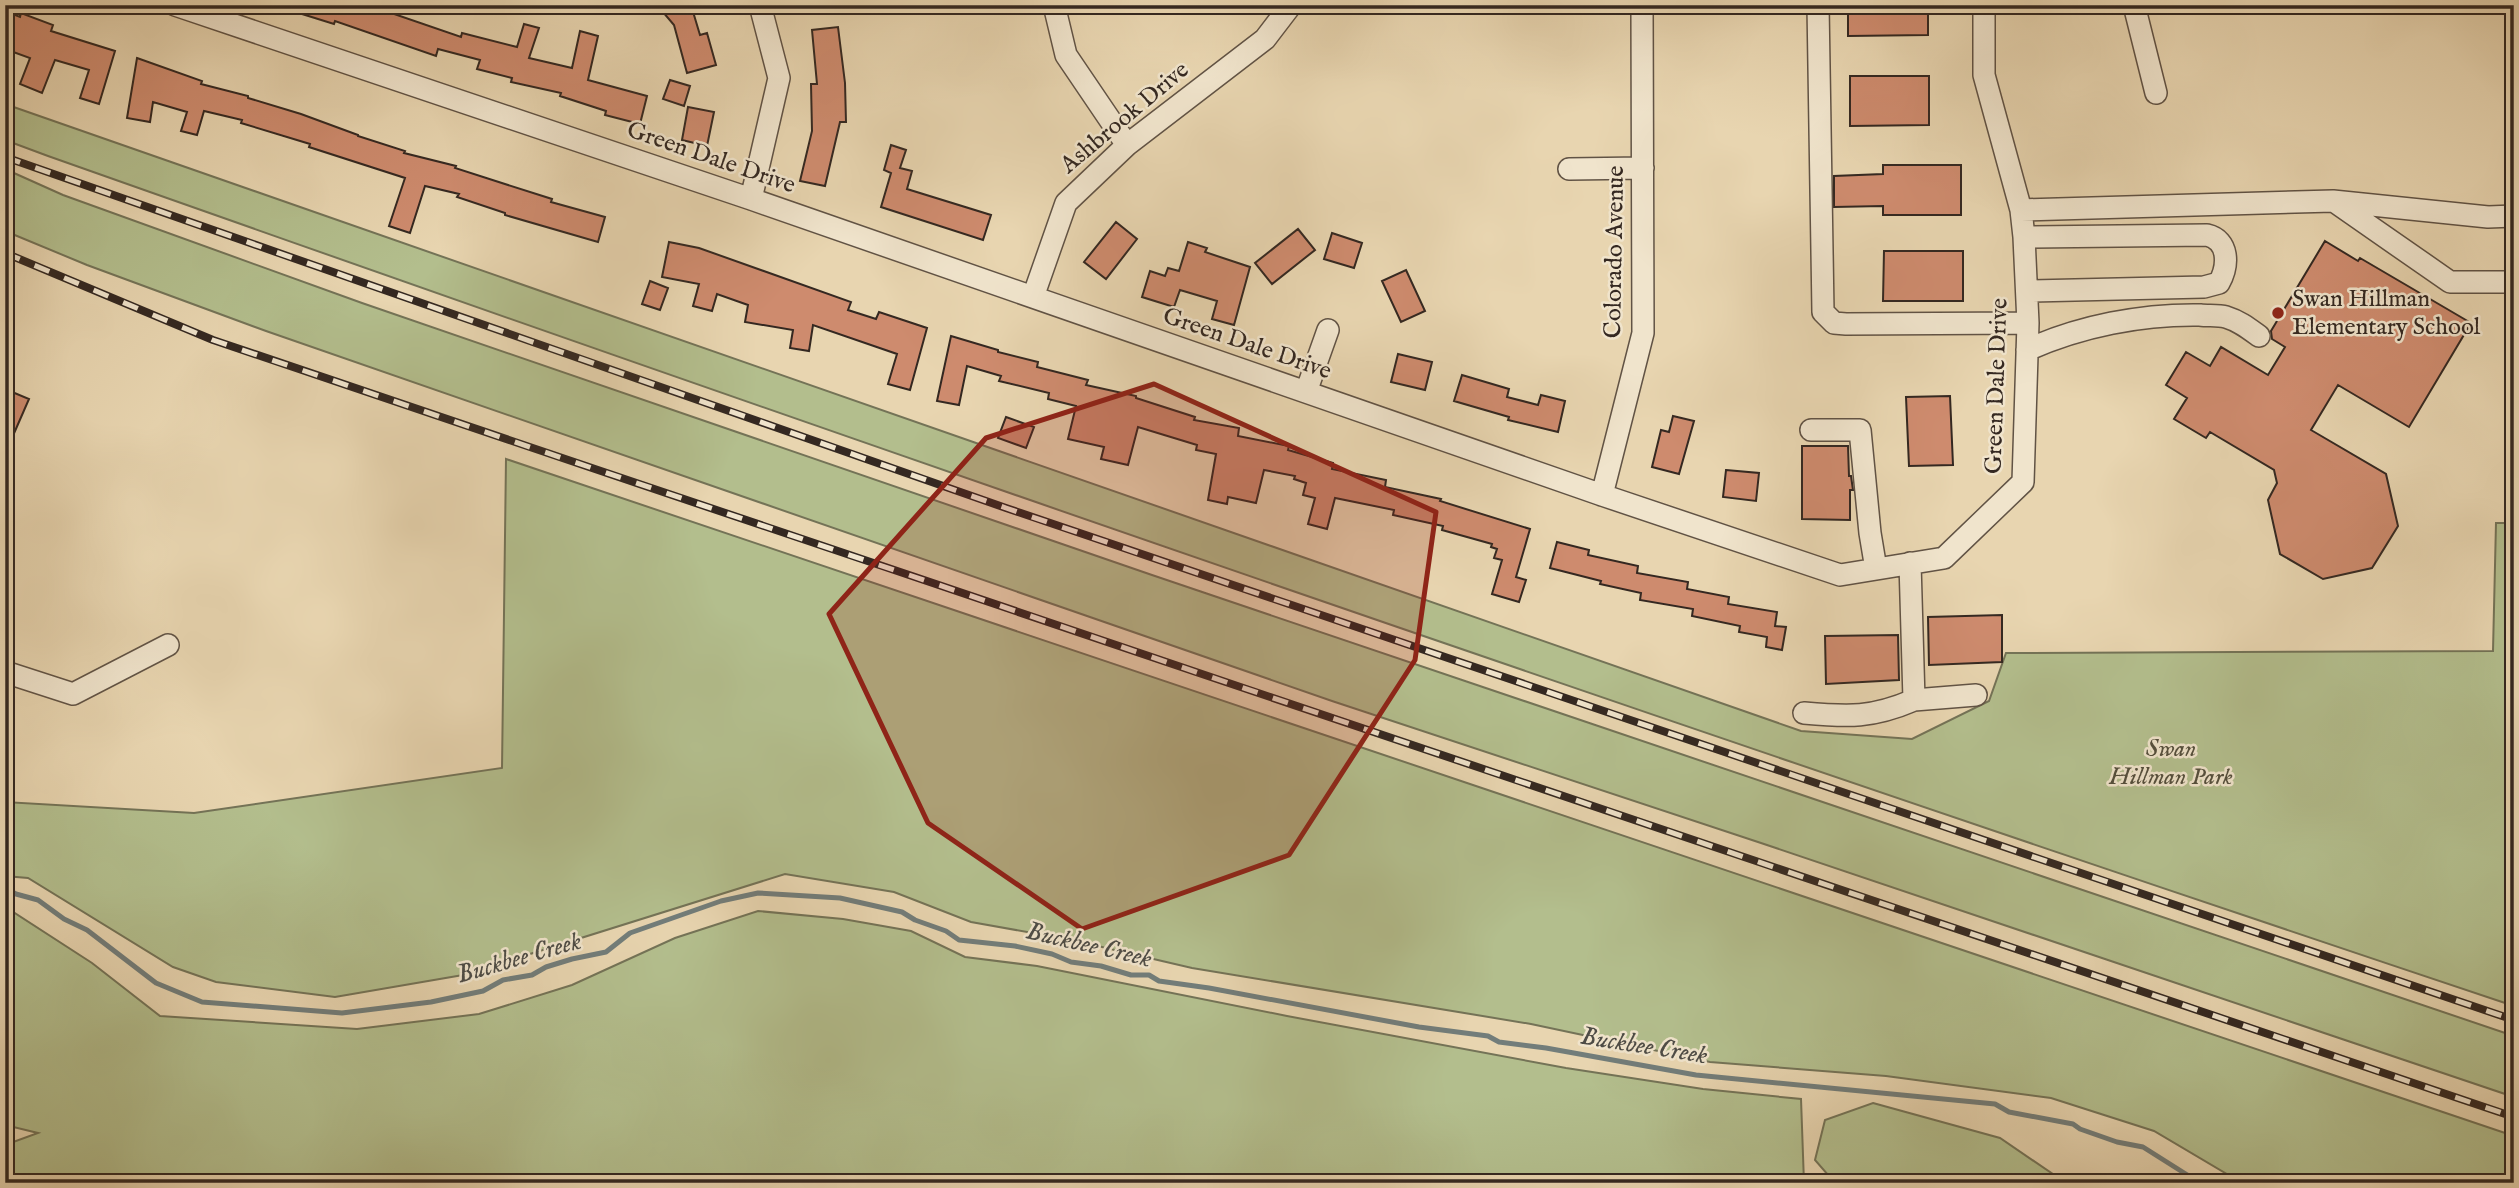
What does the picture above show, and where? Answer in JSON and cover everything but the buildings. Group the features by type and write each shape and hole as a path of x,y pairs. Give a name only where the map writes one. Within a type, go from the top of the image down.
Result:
{"street":[{"name":"Green Dale Drive","path":"175,5 751,199 1840,575 1944,558 2023,482 2028,323 2024,237 2021,210 1984,75 1984,5"},
{"path":"751,199 779,78 760,5"},
{"path":"1054,5 1066,55 1126,145"},
{"name":"Ashbrook Drive","path":"1033,297 1066,202 1126,145 1265,39 1290,5"},
{"name":"Colorado Avenue","path":"1602,495 1643,332 1642,5"},
{"path":"1818,5 1824,312 1834,323 1846,324 2028,323"},
{"path":"2134,5 2156,93"},
{"path":"1569,169 1643,168"},
{"path":"2333,201 2450,282 2514,282"},
{"path":"2021,210 2333,201 2488,217 2514,216"},
{"path":"2024,237 2207,235 2217,238 2225,247 2224,274 2219,283 2204,287 2028,291"},
{"path":"2147,288 2152,317"},
{"path":"2027,350 2058,336 2174,315 2223,316 2241,322 2259,336"},
{"path":"1306,392 1328,330"},
{"path":"1811,430 1860,430 1876,569"},
{"path":"1910,563 1914,700"},
{"path":"5,673 74,694 167,645"},
{"path":"1804,713 1873,715 1914,700 1976,695"}],"highlighted area":[{"path":"1154,384 1436,512 1415,660 1289,855 1082,929 928,823 829,614 986,438"}],"green space":[{"name":"Swan Hillman Park","path":"5,104 1801,731 1912,739 1989,701 2006,653 2493,651 2496,523 2514,523 2514,1006 1279,586 48,156 5,140"},
{"path":"5,169 63,195 362,303 1152,575 2514,1036 2514,1097 1332,701 266,331 87,265 5,231"},
{"path":"506,459 2514,1136 2514,1183 2270,1183 2232,1177 2154,1131 2051,1098 1886,1076 1710,1062 1531,1024 1192,968 1072,940 971,922 894,892 785,874 463,975 335,997 216,982 173,967 28,878 5,876 5,802 194,813 502,768"},
{"path":"5,909 92,963 160,1016 357,1029 479,1014 572,985 675,938 758,911 843,919 911,931 965,957 1037,966 1566,1068 1703,1089 1801,1099 1804,1183 5,1183 5,1145 38,1133 5,1125"},
{"path":"1873,1103 2000,1138 2066,1183 1835,1183 1815,1160 1825,1120"}],"waterway":[{"name":"Buckbee Creek","path":"5,887 16,894 38,900 64,919 87,930 156,983 202,1002 342,1013 431,1002 483,991 503,980 532,975 546,967 606,952 630,933 721,901 758,893 840,898 902,912 915,920 946,931 959,940 1015,946 1131,975 1149,975 1159,981 1419,1027 1488,1036 1499,1042 1696,1075 1995,1104 2009,1112 2073,1124 2117,1142 2143,1147 2200,1183"}],"railway":[{"path":"5,157 1006,508 2514,1020"},
{"path":"5,253 213,340 2514,1117"}],"place":[{"name":"Swan Hillman Elementary School","path":"2278,313"}]}
